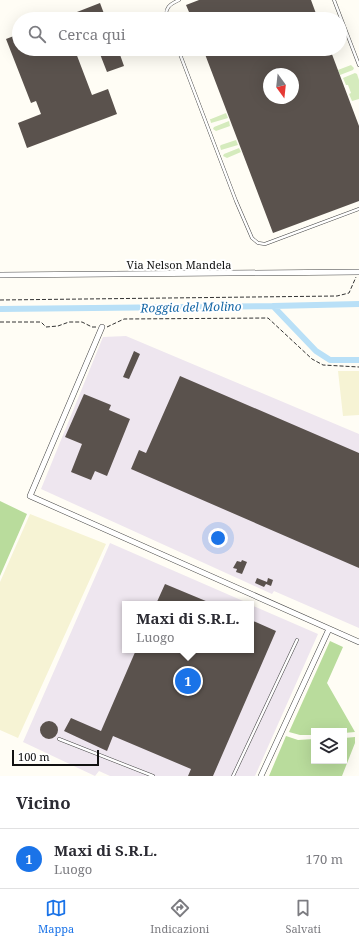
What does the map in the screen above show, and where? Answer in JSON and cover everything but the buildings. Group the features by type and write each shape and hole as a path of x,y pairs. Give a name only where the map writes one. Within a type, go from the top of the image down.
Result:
{"street":[{"name":"Via Nelson Mandela","path":"0,276 359,272"},
{"path":"102,327 30,496 359,642"},
{"path":"261,776 329,629"}],"lane":[{"path":"166,12 167,8 172,3 179,0"},
{"path":"334,0 339,12"},
{"path":"347,34 359,65"},
{"path":"181,56 236,201 252,238 258,243 265,244 359,209"},
{"path":"233,776 297,640"},
{"path":"59,739 153,776"}],"path":[{"path":"0,300 338,296 349,293 359,272"},
{"path":"0,322 41,322 46,326 58,326 69,322 82,322 92,327 106,327 124,319 268,318 312,359 323,365 359,367"}],"shaded area":[{"path":"126,336 359,434 359,628 274,591 272,594 41,489 103,337"},
{"path":"338,371 359,371 359,415 343,416"},
{"path":"30,514 106,544 18,738 0,730 0,582"},
{"path":"110,543 243,601 122,601 122,653 254,653 254,606 318,634 255,776 110,776 99,771 95,776 23,742"}],"green space":[{"path":"351,65 354,68 353,70 340,75 338,70"},
{"path":"355,73 357,74 359,80 359,99 352,101 349,94 351,93 348,85 346,85 343,78"},
{"path":"226,113 228,118 211,123 210,119"},
{"path":"229,121 230,126 216,131 213,129 214,127"},
{"path":"236,140 238,145 221,150 221,145"},
{"path":"239,148 241,152 227,158 223,156 224,154"},
{"path":"0,501 27,514 0,576"},
{"path":"330,641 343,647 327,683 355,732 347,733 347,728 311,728 311,735 300,735 289,732"},
{"path":"286,736 298,740 311,739 311,764 347,764 342,776 269,776"},
{"path":"355,737 355,743 347,763 347,738"}],"waterway":[{"path":"273,306 359,304"},
{"name":"Roggia del Molino","path":"0,309 273,306 316,351 330,360 359,360"}],"place":[{"name":"Maxi di S.R.L.","path":"188,681"}]}
